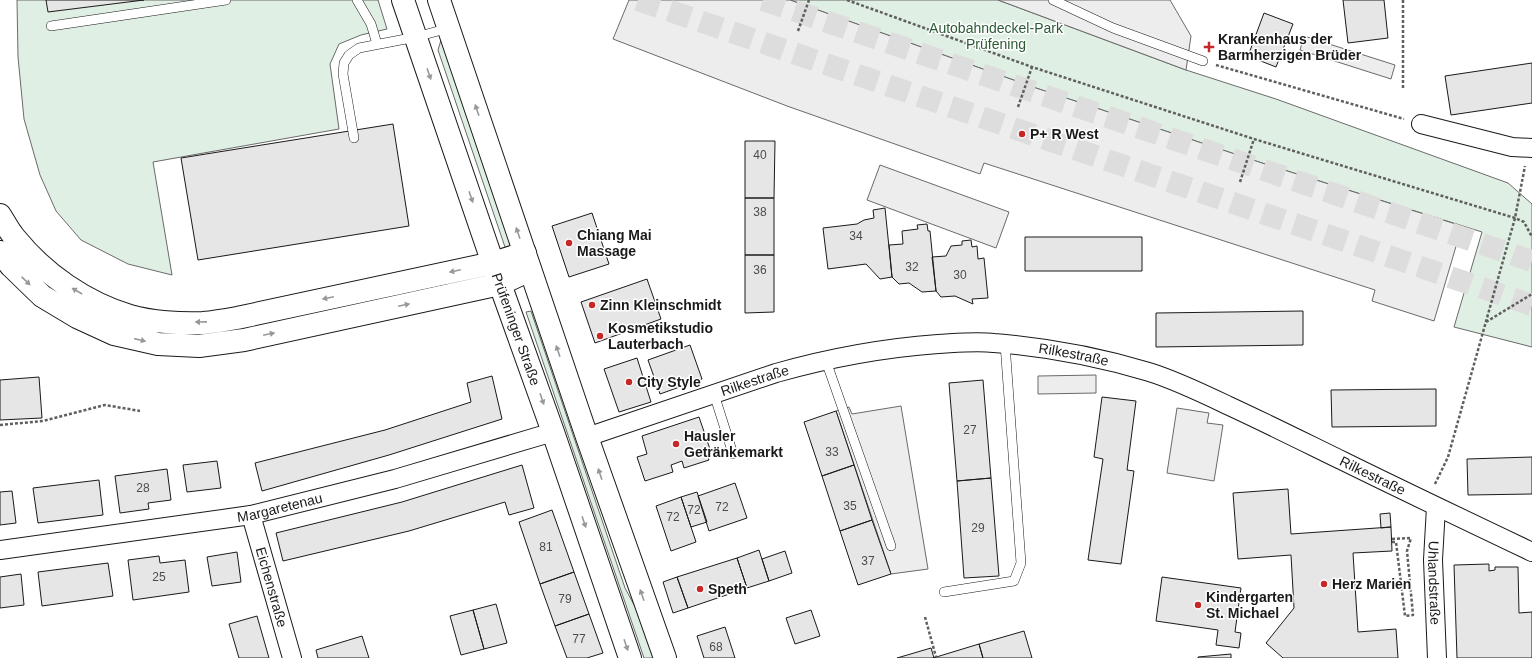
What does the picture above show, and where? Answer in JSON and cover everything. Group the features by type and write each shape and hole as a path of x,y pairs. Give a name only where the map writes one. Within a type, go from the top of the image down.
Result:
{"main road":[{"name":"Prüfeninger Straße","path":"403,0 630,658"},
{"path":"439,0 450,28 587,438 665,658"},
{"path":"0,215 15,238 44,268 72,289 103,306 131,316 167,322 204,323 237,318 494,263 528,261"},
{"path":"0,252 11,266 42,296 77,317 114,334 158,344 199,346 244,340 500,284 528,261"}],"street":[{"path":"1421,124 1512,147 1530,148"},
{"name":"Rilkestraße","path":"587,438 776,373 804,365 874,351 909,346 958,343 1005,344 1066,352 1151,373 1203,394 1276,428 1436,507 1532,552"},
{"name":"Margaretenau","path":"0,550 251,516 395,478 553,432"},
{"name":"Uhlandstraße","path":"1436,507 1433,560 1437,658"},
{"name":"Eichenstraße","path":"251,516 292,658"}],"lane":[{"path":"51,26 226,0"},
{"path":"356,0 370,24 377,44"},
{"path":"1054,0 1113,28 1203,61"},
{"path":"354,138 343,74 344,63 349,55 359,48 416,37 450,28"},
{"path":"944,592 1014,581 1021,563 1005,344"},
{"path":"826,361 891,546"},
{"path":"714,394 733,454"}],"path":[{"path":"798,31 809,0"},
{"path":"847,0 1032,67 1254,138 1515,218 1524,222 1532,237"},
{"path":"1403,0 1403,88"},
{"path":"1203,61 1421,124"},
{"path":"1018,107 1032,67"},
{"path":"1240,182 1254,138"},
{"path":"1436,507 1435,483 1448,457 1515,218 1530,148"},
{"path":"1486,322 1532,294"},
{"path":"0,425 43,421 105,405 140,411"},
{"path":"1411,538 1407,551 1413,615 1405,616 1396,542 1392,541 1411,538"},
{"path":"926,617 936,657"}],"green space":[{"path":"17,0 378,0 387,29 361,35 339,44 330,64 339,129 153,162 172,275 128,264 81,240 56,211 40,175 24,119 18,57"},
{"name":"Autobahndeckel-Park Prüfening","path":"790,0 998,0 1186,70 1276,99 1508,183 1532,204 1532,347 1454,327 1482,232 1262,163 1033,87"},
{"path":"441,40 511,238 511,248 506,250 438,50"},
{"path":"531,311 625,588 639,614 654,658 644,658 526,312"}],"shaded area":[{"name":"P+ R West","path":"629,0 790,0 1033,87 1262,163 1462,226 1434,321 1372,301 1375,290 984,163 980,174 787,106 613,39"},
{"path":"998,0 1170,0 1191,36 1186,70"},
{"path":"1304,36 1395,65 1391,79 1300,50"},
{"path":"880,165 1009,212 996,248 867,200"},
{"path":"1096,375 1096,393 1038,394 1038,376"},
{"path":"901,406 928,569 891,574 836,411 849,407 852,414"},
{"path":"1177,408 1209,413 1207,423 1223,425 1214,481 1167,473"}],"building":[{"path":"46,0 144,0 48,12"},
{"path":"1343,0 1384,0 1388,38 1348,43"},
{"path":"1264,13 1293,24 1276,67 1248,56"},
{"path":"1532,63 1532,103 1451,115 1445,76"},
{"path":"393,124 409,226 198,260 181,158"},
{"path":"745,141 775,141 774,198 745,198"},
{"path":"745,198 774,198 774,255 745,255"},
{"path":"885,208 892,277 880,279 866,264 828,269 823,228 857,224 864,220 874,218 873,210"},
{"path":"592,213 609,264 569,277 552,226"},
{"path":"927,224 928,231 930,231 936,291 922,292 909,283 899,284 892,277 889,245 903,244 902,231 918,229 917,225"},
{"path":"1025,237 1142,237 1142,271 1025,271"},
{"path":"971,240 972,247 977,246 978,259 984,258 988,298 972,299 973,304 955,296 941,297 936,291 932,257 946,256 951,246 962,245 962,241"},
{"path":"745,255 774,255 774,312 745,313"},
{"path":"647,279 661,319 595,343 581,302"},
{"path":"1303,311 1303,345 1156,347 1156,313"},
{"path":"690,345 702,379 660,394 648,360"},
{"path":"637,358 651,402 619,412 604,369"},
{"path":"492,376 502,419 389,455 262,491 255,463 385,430 471,402 467,383"},
{"path":"39,377 42,418 0,420 0,380"},
{"path":"983,380 991,478 957,481 949,383"},
{"path":"1436,389 1436,426 1332,427 1331,390"},
{"path":"1102,397 1136,401 1127,470 1134,471 1121,564 1088,560 1103,459 1094,457"},
{"path":"836,411 854,465 822,476 804,422"},
{"name":"Hausler Getränkemarkt","path":"699,417 711,452 706,453 709,460 684,468 682,461 671,465 673,472 645,481 637,457 647,454 642,436"},
{"path":"1532,457 1532,494 1468,495 1467,459"},
{"path":"217,461 221,488 187,492 183,465"},
{"path":"522,465 534,508 509,515 505,502 409,531 283,561 276,533 402,502"},
{"path":"854,465 872,520 840,531 822,476"},
{"path":"167,469 171,500 148,503 149,509 120,513 115,476"},
{"path":"991,478 999,576 964,578 957,481"},
{"path":"99,480 103,515 38,523 33,488"},
{"path":"735,483 747,518 709,531 698,496"},
{"name":"Herz Marien","path":"1288,489 1291,534 1391,527 1392,551 1353,553 1358,632 1396,629 1398,658 1283,658 1266,643 1294,608 1291,555 1238,559 1233,493"},
{"path":"12,491 16,523 0,525 0,492"},
{"path":"697,492 707,522 691,527 681,497"},
{"path":"681,497 696,542 671,551 656,506"},
{"path":"552,510 574,572 540,584 519,522"},
{"path":"1390,513 1391,527 1381,528 1380,514"},
{"path":"872,520 891,574 858,585 840,531"},
{"path":"759,550 769,581 747,588 737,558"},
{"path":"785,551 792,573 769,581 762,559"},
{"path":"237,552 241,582 212,586 207,557"},
{"path":"159,556 160,563 185,560 189,592 133,600 128,560"},
{"path":"737,558 747,588 688,608 677,577"},
{"path":"108,563 113,596 42,606 38,572"},
{"path":"1489,564 1489,571 1495,570 1495,567 1518,567 1519,613 1532,612 1532,658 1457,658 1454,565"},
{"path":"574,572 589,614 555,626 540,584"},
{"path":"21,574 24,605 0,608 0,577"},
{"path":"677,577 688,608 673,613 663,582"},
{"name":"Kindergarten St. Michael","path":"1162,577 1241,588 1235,632 1241,633 1239,648 1216,645 1218,630 1156,621"},
{"path":"496,604 507,643 484,649 473,610"},
{"path":"473,610 484,649 461,655 450,616"},
{"path":"811,610 820,636 795,644 786,618"},
{"path":"589,614 603,653 587,658 567,658 555,626"},
{"path":"257,616 269,658 239,658 229,624"},
{"path":"725,627 735,658 704,658 697,636"},
{"path":"1024,631 1032,658 983,658 979,644"},
{"path":"362,636 369,658 318,658 316,650"},
{"path":"979,644 983,658 933,658"},
{"path":"931,648 934,658 897,658"},
{"name":"Kindergarten St. Michael","path":"1231,654 1231,658 1198,658 1198,657"}],"tunnel":[{"path":"638,0 1532,305"},
{"path":"763,0 1532,261"}],"place":[{"name":"Krankenhaus der Barmherzigen Brüder","path":"1209,47"},
{"name":"P+ R West","path":"1022,134"},
{"name":"Chiang Mai Massage","path":"569,243"},
{"name":"Zinn Kleinschmidt","path":"592,305"},
{"name":"Kosmetikstudio Lauterbach","path":"600,336"},
{"name":"City Style","path":"629,382"},
{"name":"Hausler Getränkemarkt","path":"676,444"},
{"name":"Herz Marien","path":"1324,584"},
{"name":"Speth","path":"700,589"},
{"name":"Kindergarten St. Michael","path":"1198,605"}]}
